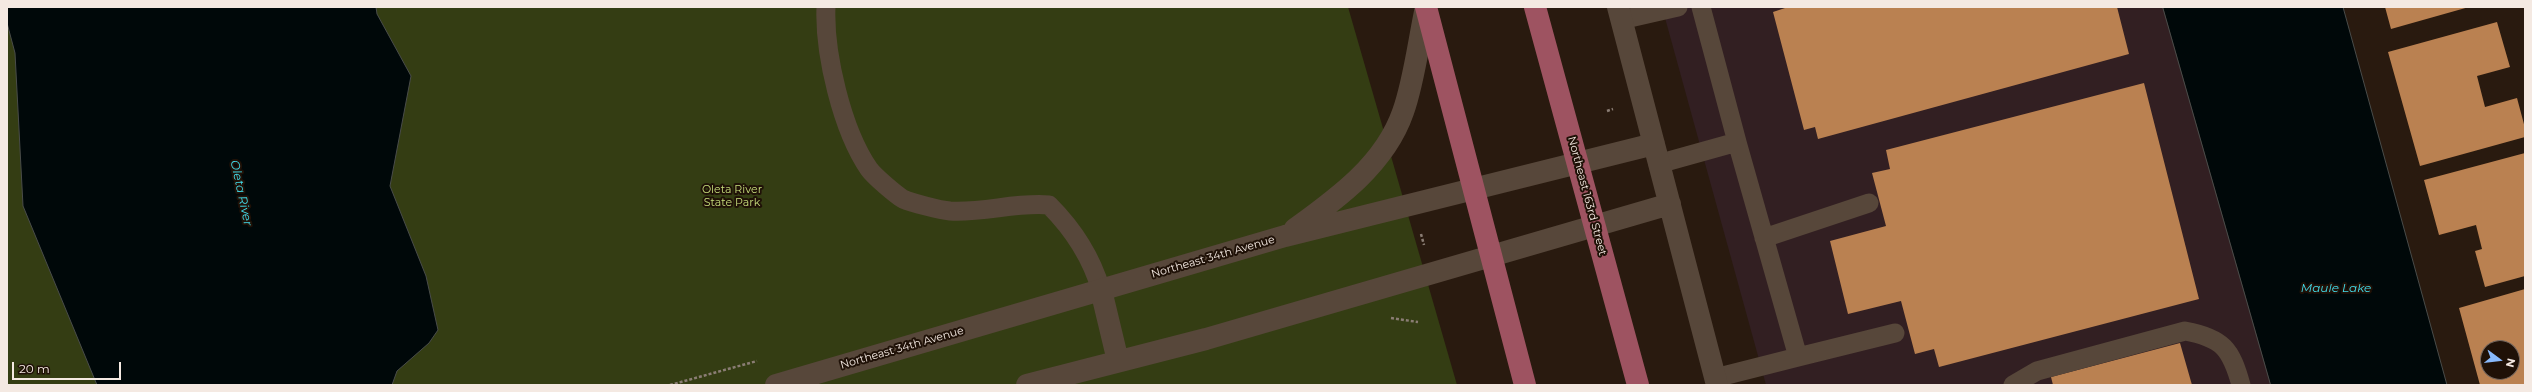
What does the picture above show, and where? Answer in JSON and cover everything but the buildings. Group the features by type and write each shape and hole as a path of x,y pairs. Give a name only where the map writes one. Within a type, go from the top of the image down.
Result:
{"main road":[{"path":"1426,7 1525,385"},
{"name":"Northeast 163rd Street","path":"1535,7 1638,385"}],"street":[{"path":"1285,236 1344,194 1383,150 1403,112 1426,7"},
{"path":"1620,13 1716,382"},
{"name":"Northeast 34th Avenue","path":"776,385 1285,236 1578,162 1656,154"},
{"path":"1027,385 1206,339 1490,254 1670,204"},
{"path":"1101,290 1118,361"}],"lane":[{"path":"826,7 825,32 846,124 869,170 903,199 949,211 992,210 1032,203 1050,205 1071,227 1095,268 1101,290"},
{"path":"1620,13 1678,7"},
{"path":"1701,7 1737,142 1798,357"},
{"path":"1656,154 1737,142"},
{"path":"1764,238 1870,203"},
{"path":"2013,385 2036,371 2186,331 2206,335 2225,345 2235,364 2241,385"},
{"path":"1716,382 1798,357 1895,333"}],"path":[{"path":"1420,229 1425,252"}],"shaded area":[{"path":"1662,7 2163,7 2271,385 1766,385"}],"green space":[{"name":"Oleta River State Park","path":"7,7 1348,7 1457,385 7,385"}],"water":[{"name":"Oleta River","path":"7,7 376,7 377,14 411,76 390,186 426,276 438,330 429,343 397,371 392,385 97,385 23,206 15,53 7,23"},
{"name":"Maule Lake","path":"2163,7 2343,7 2447,385 2271,385"}]}
